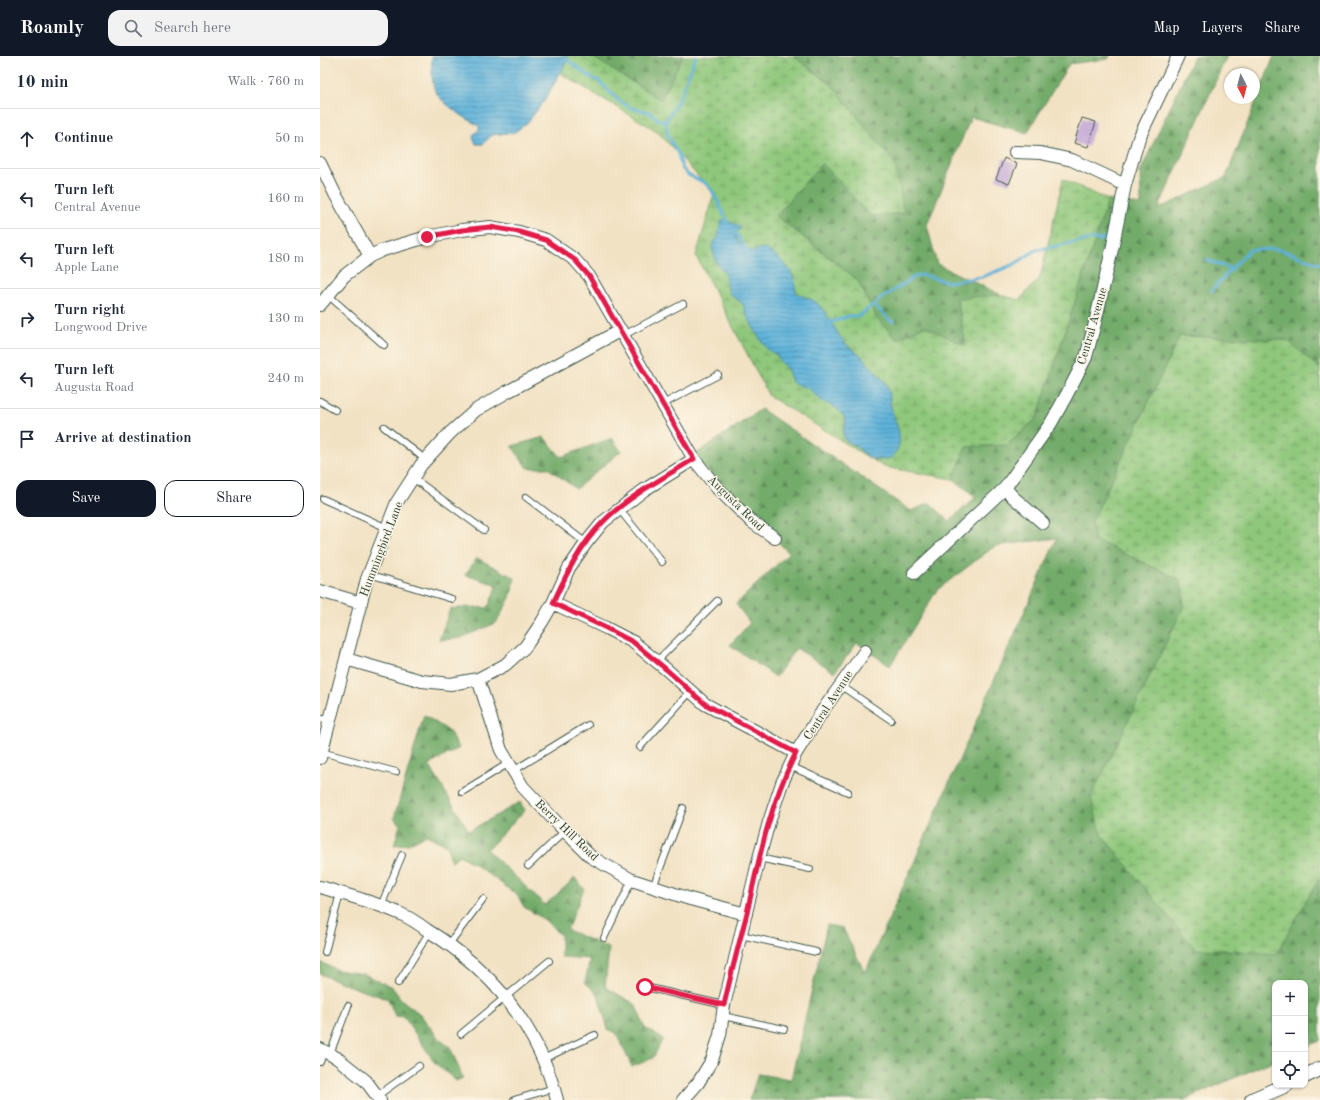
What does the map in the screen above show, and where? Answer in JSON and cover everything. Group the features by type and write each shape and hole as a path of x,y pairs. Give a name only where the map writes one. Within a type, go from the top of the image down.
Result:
{"street":[{"name":"Central Avenue","path":"914,573 1005,488 1051,423 1086,357 1099,308 1125,185 1139,138 1178,56"},
{"path":"1015,152 1041,153 1072,160 1125,185"},
{"path":"320,163 335,194 370,256"},
{"name":"Augusta Road","path":"324,300 344,276 370,256 383,250 427,237 462,230 490,227 519,232 546,240 575,260 589,276 694,459 717,488 752,522 774,538"},
{"name":"Hummingbird Lane","path":"321,755 325,719 346,659 369,574 397,502 413,478 426,460 450,433 476,410 507,392 622,333"},
{"path":"346,659 422,681 451,684 478,679 505,664 524,647 553,603 569,568 603,522 644,490 694,459"},
{"path":"1005,488 1043,523"},
{"path":"320,591 361,603"},
{"path":"553,603 633,642 705,704 796,753"},
{"name":"Central Avenue","path":"683,1100 698,1084 712,1060 720,1036 724,1010 768,822 790,766 796,753 840,685 865,651"},
{"name":"Berry Hill Road","path":"478,679 501,750 523,787 591,857 632,880 690,899 746,914"},
{"path":"320,888 365,900 402,914 430,931 467,958 506,997 529,1030 543,1059 557,1100"},
{"path":"324,1054 337,1058 366,1081 378,1098"},
{"path":"1308,1075 1320,1069"},
{"path":"1252,1100 1279,1088"}],"lane":[{"path":"324,300 384,345"},
{"path":"622,333 683,304"},
{"path":"663,404 718,375"},
{"path":"320,401 335,410"},
{"path":"384,427 426,460"},
{"path":"413,478 484,530"},
{"path":"526,497 586,543"},
{"path":"323,499 387,528"},
{"path":"619,509 662,562"},
{"path":"369,574 452,599"},
{"path":"656,662 717,601"},
{"path":"840,685 891,720"},
{"path":"640,747 691,691"},
{"path":"462,792 588,725"},
{"path":"321,755 396,772"},
{"path":"790,766 848,792"},
{"path":"653,887 683,808"},
{"path":"528,866 565,831"},
{"path":"381,906 402,855"},
{"path":"759,858 810,869"},
{"path":"604,938 632,880"},
{"path":"325,952 340,893"},
{"path":"449,944 483,899"},
{"path":"398,983 430,931"},
{"path":"741,935 816,952"},
{"path":"461,1034 549,961"},
{"path":"645,987 784,1029"},
{"path":"324,1054 348,1006"},
{"path":"543,1059 595,1035"},
{"path":"378,1098 419,1066"},
{"path":"514,1100 554,1088"}],"green space":[{"path":"560,56 591,56 661,100 683,56 793,56 832,85 895,164 904,213 871,216 822,163 776,216 857,279 876,317 897,340 924,326 966,346 957,298 1001,295 1019,300 1040,278 1063,179 1108,200 1037,418 1007,445 966,447 953,479 884,467 769,396 696,256 714,194 657,131 560,73"},
{"path":"591,56 683,56 661,100"},
{"path":"793,56 1110,56 1108,59 1069,64 1027,133 971,117 927,225 937,264 1001,295 957,299 966,347 924,326 897,340 876,317 857,279 776,216 822,163 871,216 904,213 832,85"},
{"path":"1194,56 1227,56 1158,209 1226,177 1255,104 1260,104 1260,91 1274,56 1320,56 1320,369 1286,340 1180,336 1092,522 1095,540 1181,580 1184,606 1091,797 1195,949 1276,954 1320,877 1320,1041 1308,1046 1308,980 1272,980 1272,1061 1184,1100 749,1100 758,1074 791,1079 827,925 843,928 865,973 1057,538 995,546 937,590 890,666 857,643 835,672 796,648 776,677 730,645 750,623 736,604 789,553 693,456 761,409 911,511 930,503 949,521 976,497 953,479 966,447 1007,445 1037,418 1108,200 1141,205 1140,172"},
{"path":"1180,336 1287,340 1320,369 1320,877 1276,954 1195,949 1101,834 1091,797 1184,606 1181,580 1095,540 1092,522"},
{"path":"544,437 561,457 612,438 621,451 576,489 548,468 527,468 512,446"},
{"path":"477,558 515,578 510,598 496,623 461,638 439,640 450,609 468,607 488,608 497,585 465,575"},
{"path":"424,715 449,731 459,748 429,765 469,831 520,802 525,810 487,850 545,905 575,878 584,889 567,930 609,948 605,987 635,1004 645,1028 663,1039 653,1058 632,1067 616,1033 608,1029 598,995 585,982 590,959 561,957 561,936 545,920 524,907 517,895 476,865 459,855 451,862 447,845 426,835 408,844 394,845 400,825 394,818"},
{"path":"320,962 338,970 364,974 392,987 402,1000 420,1014 440,1040 450,1047 463,1078 456,1081 435,1063 404,1017 395,1016 388,999 360,990 320,974"}],"water":[{"path":"432,56 568,56 568,59 545,100 527,123 515,132 492,135 483,144 476,144 473,138 474,134 479,130 479,126 454,110 441,99 434,88 432,80"},
{"path":"726,219 740,226 740,229 736,233 736,237 737,240 745,247 751,251 764,248 779,258 790,270 794,278 796,292 817,303 821,307 845,343 861,356 884,381 888,390 900,439 899,445 891,458 880,460 870,458 853,444 846,441 843,435 846,422 844,416 836,408 822,401 808,388 792,382 788,370 779,360 777,355 768,350 758,336 747,316 743,304 729,293 724,271 717,264 712,247 713,243 718,237 721,222"}],"building":[{"path":"1082,118 1096,122 1088,147 1074,143"},
{"path":"1004,158 1017,164 1009,184 996,179"}],"waterway":[{"path":"696,56 678,101 666,121 668,136 678,154 682,168 688,175 705,183 711,189 728,222"},
{"path":"565,58 589,76 600,82 619,101 631,108 649,112 659,120 666,121"},
{"path":"734,230 748,252"},
{"path":"829,323 849,316 859,316 882,298 916,276 922,275 949,282 982,277 1015,264 1036,250 1092,239 1101,240 1111,236"},
{"path":"1211,291 1249,250 1275,249 1320,264"},
{"path":"1207,260 1232,269"},
{"path":"874,305 894,322"}],"route":[{"path":"427,237 462,230 490,227 519,232 546,240 575,260 589,276 694,459 644,490 603,522 569,568 553,603 633,642 705,704 796,753 782,783 768,822 724,1005 645,987"}]}
